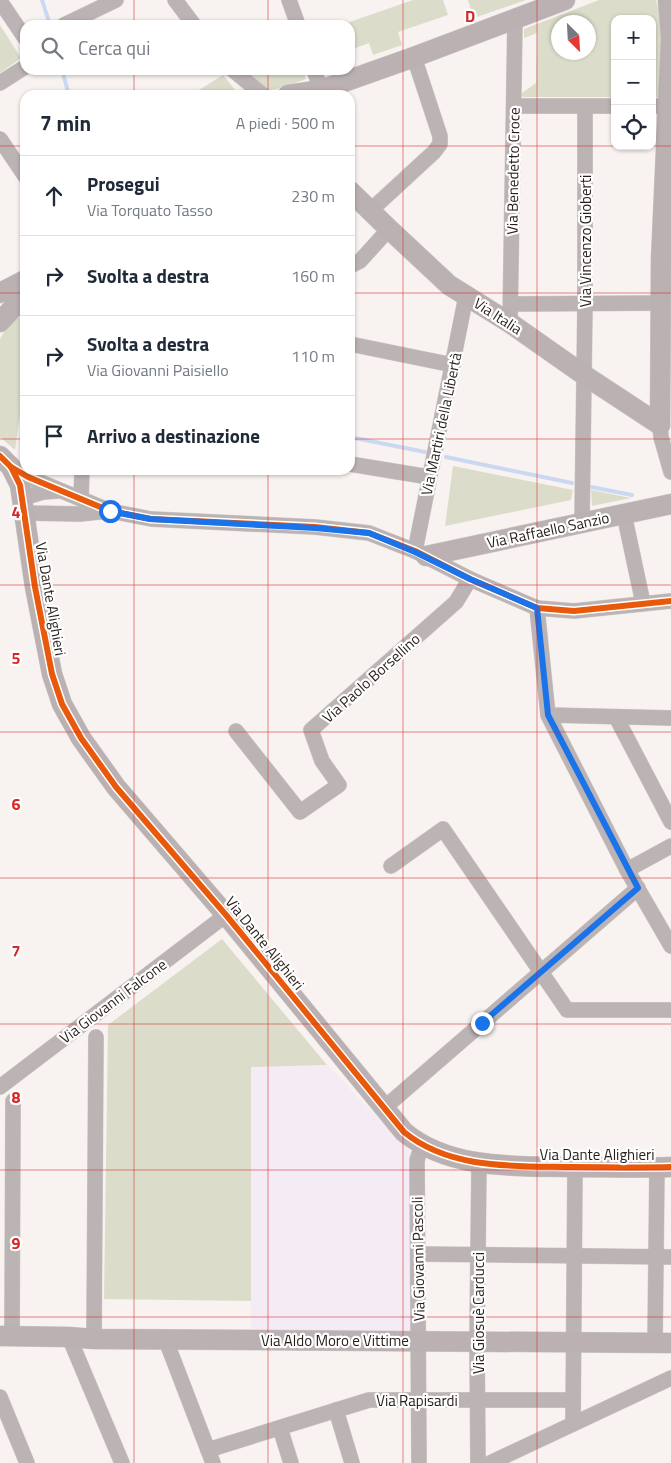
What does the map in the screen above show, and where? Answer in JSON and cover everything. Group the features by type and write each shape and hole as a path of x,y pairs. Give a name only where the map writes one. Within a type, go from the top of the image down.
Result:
{"street":[{"path":"74,20 116,0"},
{"path":"175,0 190,20"},
{"path":"289,0 296,20"},
{"path":"668,0 671,38 660,106 668,170 666,260 661,303 666,358 664,434 671,472"},
{"path":"0,1 20,31"},
{"path":"323,90 414,58 515,19 552,2"},
{"name":"Via Benedetto Croce","path":"510,313 515,19"},
{"path":"370,211 434,152 440,144 440,136 414,58"},
{"path":"0,84 20,70"},
{"path":"236,75 244,90"},
{"path":"239,75 257,90"},
{"path":"315,75 317,90"},
{"path":"514,106 611,106"},
{"name":"Via Vincenzo Gioberti","path":"582,522 585,106"},
{"path":"0,139 20,169"},
{"name":"Via Italia","path":"355,196 449,285 466,296 510,313 584,375 664,434"},
{"path":"355,264 360,261 388,229"},
{"path":"0,293 20,283"},
{"name":"Via Martiri della Libertà","path":"420,554 430,477 466,296"},
{"path":"0,322 20,300"},
{"path":"510,313 585,304 661,303"},
{"path":"355,345 453,365"},
{"path":"6,462 20,472"},
{"name":"Via Dante Alighieri","path":"6,462 20,485 35,588 48,655 56,689 70,719 96,761 116,786 226,915 383,1109 404,1132 422,1145 446,1155 479,1163 507,1166 664,1167"},
{"path":"355,465 430,477"},
{"path":"25,475 110,511 150,519 315,528 369,533 420,554 470,579 537,608 574,611 671,600"},
{"path":"81,498 82,475"},
{"path":"24,506 43,492 60,491"},
{"name":"Via Raffaello Sanzio","path":"420,554 671,504"},
{"path":"24,506 80,514 110,511"},
{"path":"624,514 643,604"},
{"name":"Via Paolo Borsellino","path":"236,731 300,812 339,785 322,761 311,730 456,602 470,579"},
{"path":"537,608 548,715 627,870 671,946"},
{"path":"548,715 671,718"},
{"path":"616,717 671,822"},
{"path":"391,866 443,829 567,1010 671,1010"},
{"path":"627,870 671,846"},
{"path":"383,1109 638,888"},
{"name":"Via Giovanni Falcone","path":"0,1087 226,915"},
{"path":"94,1339 96,1037"},
{"path":"6,1336 13,1101"},
{"name":"Via Giovanni Pascoli","path":"419,1463 417,1160 422,1145"},
{"name":"Via Giosuè Carducci","path":"478,1463 479,1163"},
{"path":"573,1424 575,1167"},
{"path":"663,1343 656,1257 664,1167"},
{"path":"418,1254 671,1257"},
{"name":"Via Aldo Moro e Vittime","path":"6,1336 69,1336 94,1339 663,1343"},
{"path":"69,1336 122,1463"},
{"path":"165,1338 210,1457"},
{"path":"490,1463 671,1378"},
{"path":"0,1397 27,1463"},
{"name":"Via Rapisardi","path":"210,1457 280,1428 369,1400 573,1400"},
{"path":"336,1410 352,1463"},
{"path":"280,1428 291,1463"}],"shaded area":[{"path":"327,1065 410,1151 414,1334 251,1332 251,1067"}],"green space":[{"path":"413,0 443,0 448,15 398,32 402,45 373,55 369,43 355,48 355,20"},
{"path":"468,0 526,0 474,18"},
{"path":"599,0 656,0 663,28 660,97 656,97 656,15 611,15 611,97 522,97 522,93 536,83 537,33 524,38 524,29 551,19 551,60 596,60 596,15 560,15"},
{"path":"0,25 20,59 0,73"},
{"path":"223,75 235,90 199,90"},
{"path":"249,75 305,75 306,79 277,89 268,90"},
{"path":"12,317 20,318 20,414 15,450 0,437 0,339"},
{"path":"453,466 573,490 571,500 445,526"},
{"path":"591,490 631,498 592,506"},
{"path":"222,939 327,1065 251,1067 251,1301 104,1299 108,1025"}],"waterway":[{"path":"42,0 48,20"},
{"path":"63,75 68,90"},
{"path":"355,438 425,452"},
{"path":"446,457 572,483"},
{"path":"591,487 632,495"}],"cycle path":[{"path":"0,456 11,467 20,485 35,587 52,674 62,704 81,738 116,787 226,915 404,1132 422,1144 442,1153 463,1160 506,1166 671,1167"},
{"path":"11,467 20,472"},
{"path":"25,475 110,511 151,519 315,527 369,533 415,551 470,579 537,608 574,611 671,601"}],"route":[{"path":"110,511 150,519 315,528 369,533 537,608 548,715 638,888 482,1023"}]}
